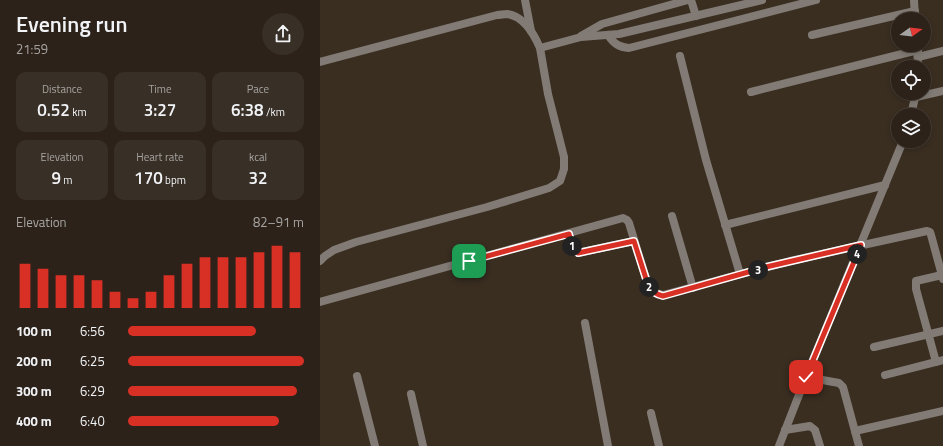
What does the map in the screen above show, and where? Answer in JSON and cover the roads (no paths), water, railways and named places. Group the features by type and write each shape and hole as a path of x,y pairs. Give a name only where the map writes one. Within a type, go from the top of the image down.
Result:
{"street":[{"path":"525,0 531,32"},
{"path":"580,37 602,24 689,0 696,16"},
{"path":"540,48 580,37 618,34 762,0"},
{"path":"608,35 618,46 629,48 816,0"},
{"path":"914,0 915,12"},
{"path":"320,62 497,15 507,14 515,17 523,22 531,32 540,48 548,94 564,157 564,169 560,181 549,188 508,201 356,242 334,250 325,256 320,262"},
{"path":"812,36 891,20"},
{"path":"931,51 943,51"},
{"path":"751,92 914,52"},
{"path":"680,56 706,160 740,274"},
{"path":"931,92 943,90"},
{"path":"779,446 900,148"},
{"path":"725,225 885,185"},
{"path":"672,216 693,288"},
{"path":"320,302 623,218 629,223 648,285 656,294 663,296 740,274 861,245 930,232 942,277 916,281 916,289 928,334 940,361 885,374"},
{"path":"569,234 573,248 578,253 634,241"},
{"path":"585,323 608,446"},
{"path":"874,347 943,331"},
{"path":"357,376 375,446"},
{"path":"806,377 839,383 843,387 860,446"},
{"path":"411,394 423,446"},
{"path":"855,431 943,411"},
{"path":"651,413 659,446"},
{"path":"785,430 810,426 815,430 820,446"}]}
